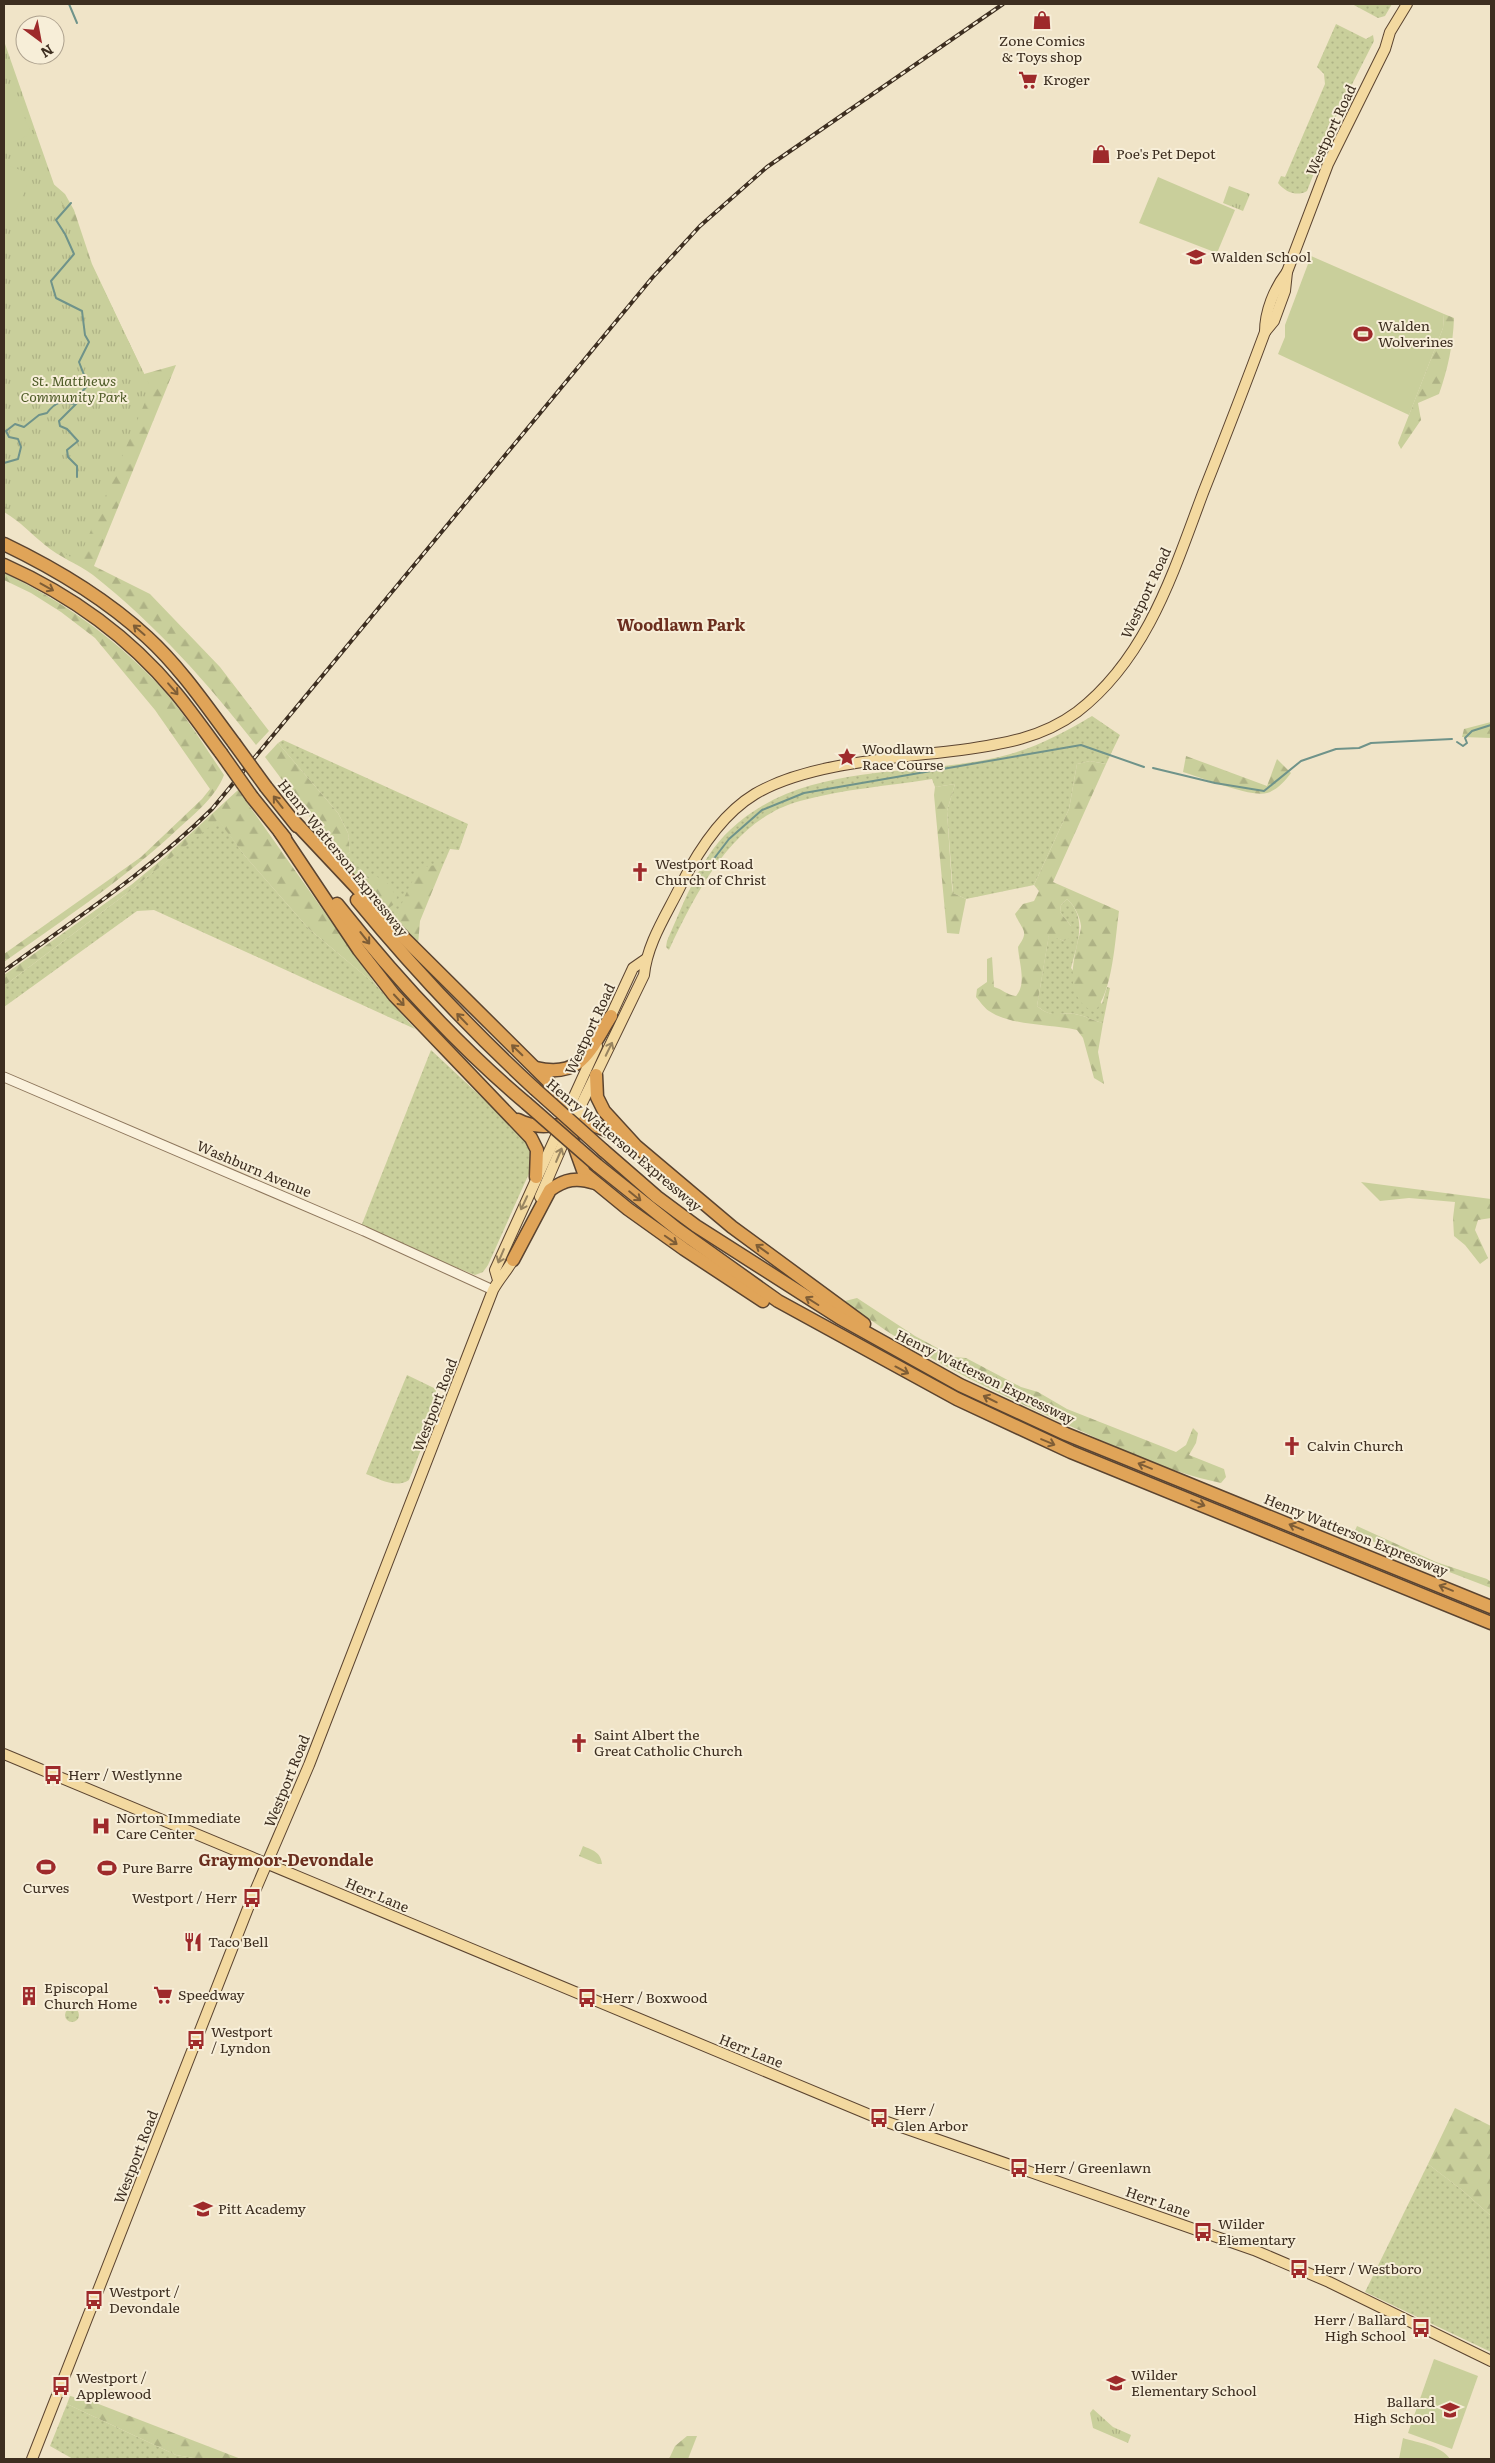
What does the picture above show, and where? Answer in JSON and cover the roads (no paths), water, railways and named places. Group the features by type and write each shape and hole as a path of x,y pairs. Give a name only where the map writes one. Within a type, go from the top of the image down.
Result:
{"highway":[{"name":"Henry Watterson Expressway","path":"4,544 54,569 84,588 148,638 197,692 266,787 408,963 475,1032 535,1089 657,1197 696,1226 832,1313 960,1385 1066,1434 1491,1607"},
{"path":"4,565 66,598 130,646 175,691 252,797 384,963 485,1069 597,1165 677,1229 745,1279 778,1302 882,1359 957,1399 1031,1434 1491,1623"},
{"path":"293,820 404,938 536,1068 556,1095 578,1161 584,1172 595,1183 652,1226 744,1290 792,1318 882,1359"},
{"path":"280,832 359,950 394,995 514,1118 530,1138 537,1150 536,1178"},
{"path":"536,1068 550,1072 561,1071 578,1064 611,1016"},
{"path":"596,1075 596,1097 604,1111 636,1146 732,1227 914,1360"},
{"path":"514,1118 529,1126 566,1125 599,1127 636,1146"},
{"path":"514,1260 550,1190 561,1182 571,1179 584,1179 595,1183"}],"main road":[{"name":"Westport Road","path":"498,1280 495,1270 536,1178 596,1075 644,975 646,958 687,872 720,825 753,796 806,774 870,762 1004,744 1049,729 1065,720 1103,688 1135,649 1160,603 1265,332 1273,325 1285,291 1287,272 1340,138 1385,49 1390,32 1407,4"},
{"name":"Westport Road","path":"32,2459 252,1898 388,1563 493,1290 498,1280 506,1274 514,1260 566,1125 633,968 646,958"},
{"name":"Herr Lane","path":"4,1754 887,2122 1254,2250 1329,2282 1491,2361"}],"street":[{"name":"Washburn Avenue","path":"4,1077 364,1231 493,1290"}],"waterway":[{"path":"69,4 77,23"},
{"path":"71,203 56,220 74,254 51,281 56,298 82,311 85,335 89,342 79,362 88,385 79,395 78,402 59,421 60,426 67,429 78,441 67,450 68,457 77,466 77,477"},
{"path":"4,463 18,459 21,447 18,439 9,437 6,431 15,424 24,427 59,403 75,404"},
{"path":"1457,742 1463,746 1467,743 1465,738 1472,731 1491,725"},
{"path":"1153,768 1215,783 1264,791 1301,761 1336,749 1359,748 1371,743 1452,739"},
{"path":"706,869 729,839 762,810 804,793 1081,745 1144,767"}],"railway":[{"path":"4,971 137,874 188,832 212,809 652,278 700,226 767,167 1003,4"}],"place":[{"name":"Zone Comics & Toys shop","path":"1042,20"},
{"name":"Kroger","path":"1028,80"},
{"name":"Poe's Pet Depot","path":"1101,154"},
{"name":"Walden School","path":"1196,257"},
{"name":"Walden Wolverines","path":"1363,334"},
{"name":"Woodlawn Race Course","path":"847,757"},
{"name":"Westport Road Church of Christ","path":"640,872"},
{"name":"Calvin Church","path":"1292,1446"},
{"name":"Saint Albert the Great Catholic Church","path":"579,1743"},
{"name":"Herr / Westlynne","path":"53,1775"},
{"name":"Norton Immediate Care Center","path":"101,1826"},
{"name":"Curves","path":"46,1867"},
{"name":"Pure Barre","path":"107,1868"},
{"name":"Westport / Herr","path":"252,1898"},
{"name":"Taco Bell","path":"193,1942"},
{"name":"Speedway","path":"163,1995"},
{"name":"Episcopal Church Home","path":"29,1996"},
{"name":"Herr / Boxwood","path":"587,1998"},
{"name":"Westport / Lyndon","path":"196,2040"},
{"name":"Herr / Glen Arbor","path":"879,2118"},
{"name":"Herr / Greenlawn","path":"1019,2168"},
{"name":"Pitt Academy","path":"203,2209"},
{"name":"Wilder Elementary","path":"1203,2232"},
{"name":"Herr / Westboro","path":"1299,2269"},
{"name":"Westport / Devondale","path":"94,2300"},
{"name":"Herr / Ballard High School","path":"1421,2328"},
{"name":"Wilder Elementary School","path":"1116,2383"},
{"name":"Westport / Applewood","path":"61,2386"},
{"name":"Ballard High School","path":"1450,2410"}],"district":[{"name":"Woodlawn Park","path":"681,625"},
{"name":"Graymoor-Devondale","path":"286,1860"}],"park label":[{"name":"St. Matthews Community Park","path":"74,390"}]}
